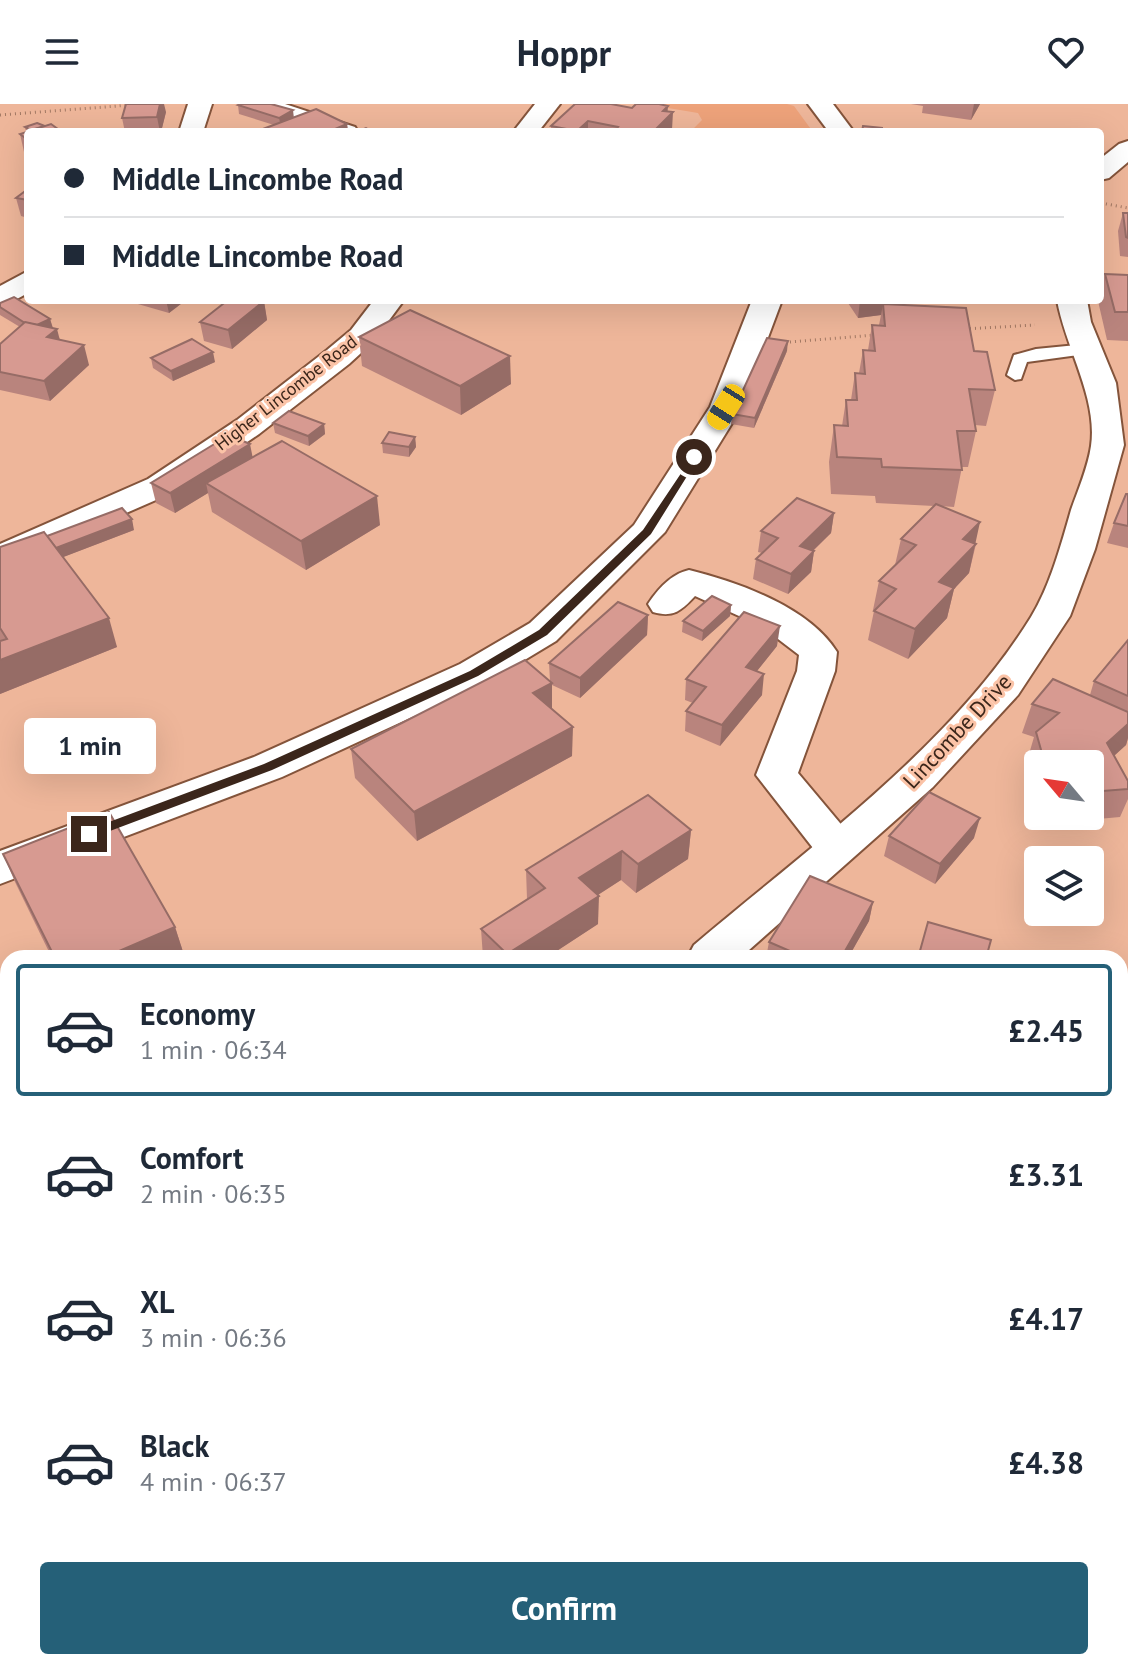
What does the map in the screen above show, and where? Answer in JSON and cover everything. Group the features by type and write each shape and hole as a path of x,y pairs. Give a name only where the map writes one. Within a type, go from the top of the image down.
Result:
{"street":[{"path":"192,128 200,104"},
{"path":"260,104 334,128"},
{"path":"528,128 548,104"},
{"path":"820,104 839,128"},
{"path":"1104,169 1128,149"},
{"path":"0,299 24,283"},
{"name":"Higher Lincombe Road","path":"0,557 160,486 248,427 338,357 362,336 386,304"},
{"path":"0,868 268,767 474,673 543,632 647,532 726,407 766,304"},
{"name":"Lincombe Drive","path":"719,950 918,777 994,697 1051,616 1077,549 1108,445 1100,383 1078,324"},
{"path":"666,604 689,581 759,609 798,630 818,652 816,671 777,775 835,846"}],"lane":[{"path":"1015,375 1020,359 1036,354 1078,324"}],"path":[{"path":"0,115 135,105"},
{"path":"1104,204 1128,208"},
{"path":"955,330 1078,324"},
{"path":"749,348 804,339 880,334"}],"shaded area":[{"path":"644,104 787,104 794,106 810,128 694,128 702,120 698,113"}],"building":[{"path":"126,104 160,104 157,117 122,118"},
{"path":"240,104 271,104 293,110 279,118"},
{"path":"575,104 611,104 632,108 636,104 659,104 668,106 663,111 673,112 657,128 617,128 588,121 580,128 551,126"},
{"path":"316,109 347,124 338,128 266,128"},
{"path":"37,123 45,126 38,128 25,127"},
{"path":"1123,213 1128,213 1128,238 1126,237"},
{"path":"1105,274 1128,275 1128,312 1115,312"},
{"path":"14,297 50,319 37,325 25,323 0,307 0,303"},
{"path":"223,304 260,304 228,330 200,322"},
{"path":"883,304 966,308 974,351 987,352 995,390 969,389 976,431 957,431 962,470 882,467 881,459 837,457 834,425 848,426 846,400 857,400 855,373 865,374 863,350 875,351 872,325 885,326"},
{"path":"410,310 510,356 460,386 359,337"},
{"path":"25,322 57,329 47,337 84,345 44,381 0,372 0,344"},
{"path":"767,338 788,341 755,418 732,414"},
{"path":"192,339 213,352 171,371 151,358"},
{"path":"289,411 324,424 308,436 273,423"},
{"path":"389,432 415,437 409,447 382,443"},
{"path":"229,435 250,444 170,493 151,483"},
{"path":"282,441 377,496 301,541 206,483"},
{"path":"1128,494 1128,526 1114,523"},
{"path":"797,498 834,513 800,546 814,551 791,574 756,559 778,538 761,531"},
{"path":"936,504 980,522 963,539 976,544 939,582 954,588 915,629 874,611 896,589 879,581 916,545 901,539"},
{"path":"122,508 132,519 56,548 47,536"},
{"path":"44,532 109,618 0,660 0,641 7,639 0,628 0,547"},
{"path":"712,596 731,605 703,631 683,621"},
{"path":"618,602 648,615 580,678 549,663"},
{"path":"744,612 780,626 746,667 764,674 722,725 686,711 706,687 686,679"},
{"path":"1128,640 1128,696 1094,681"},
{"path":"525,660 552,683 533,693 573,727 414,812 351,749"},
{"path":"1053,679 1128,712 1128,724 1107,743 1128,781 1128,789 1104,791 1104,750 1041,750 1036,732 1059,713 1032,704"},
{"path":"929,792 980,818 940,864 889,836"},
{"path":"648,795 691,830 638,864 622,851 579,878 599,896 513,950 503,950 481,929 545,888 526,870"},
{"path":"109,812 175,927 122,950 51,950 3,854"},
{"path":"810,876 873,902 846,950 788,950 769,942"},
{"path":"928,922 991,940 988,950 920,950"}],"route":[{"path":"89,834 268,767 474,673 543,632 647,532 694,457"}]}
